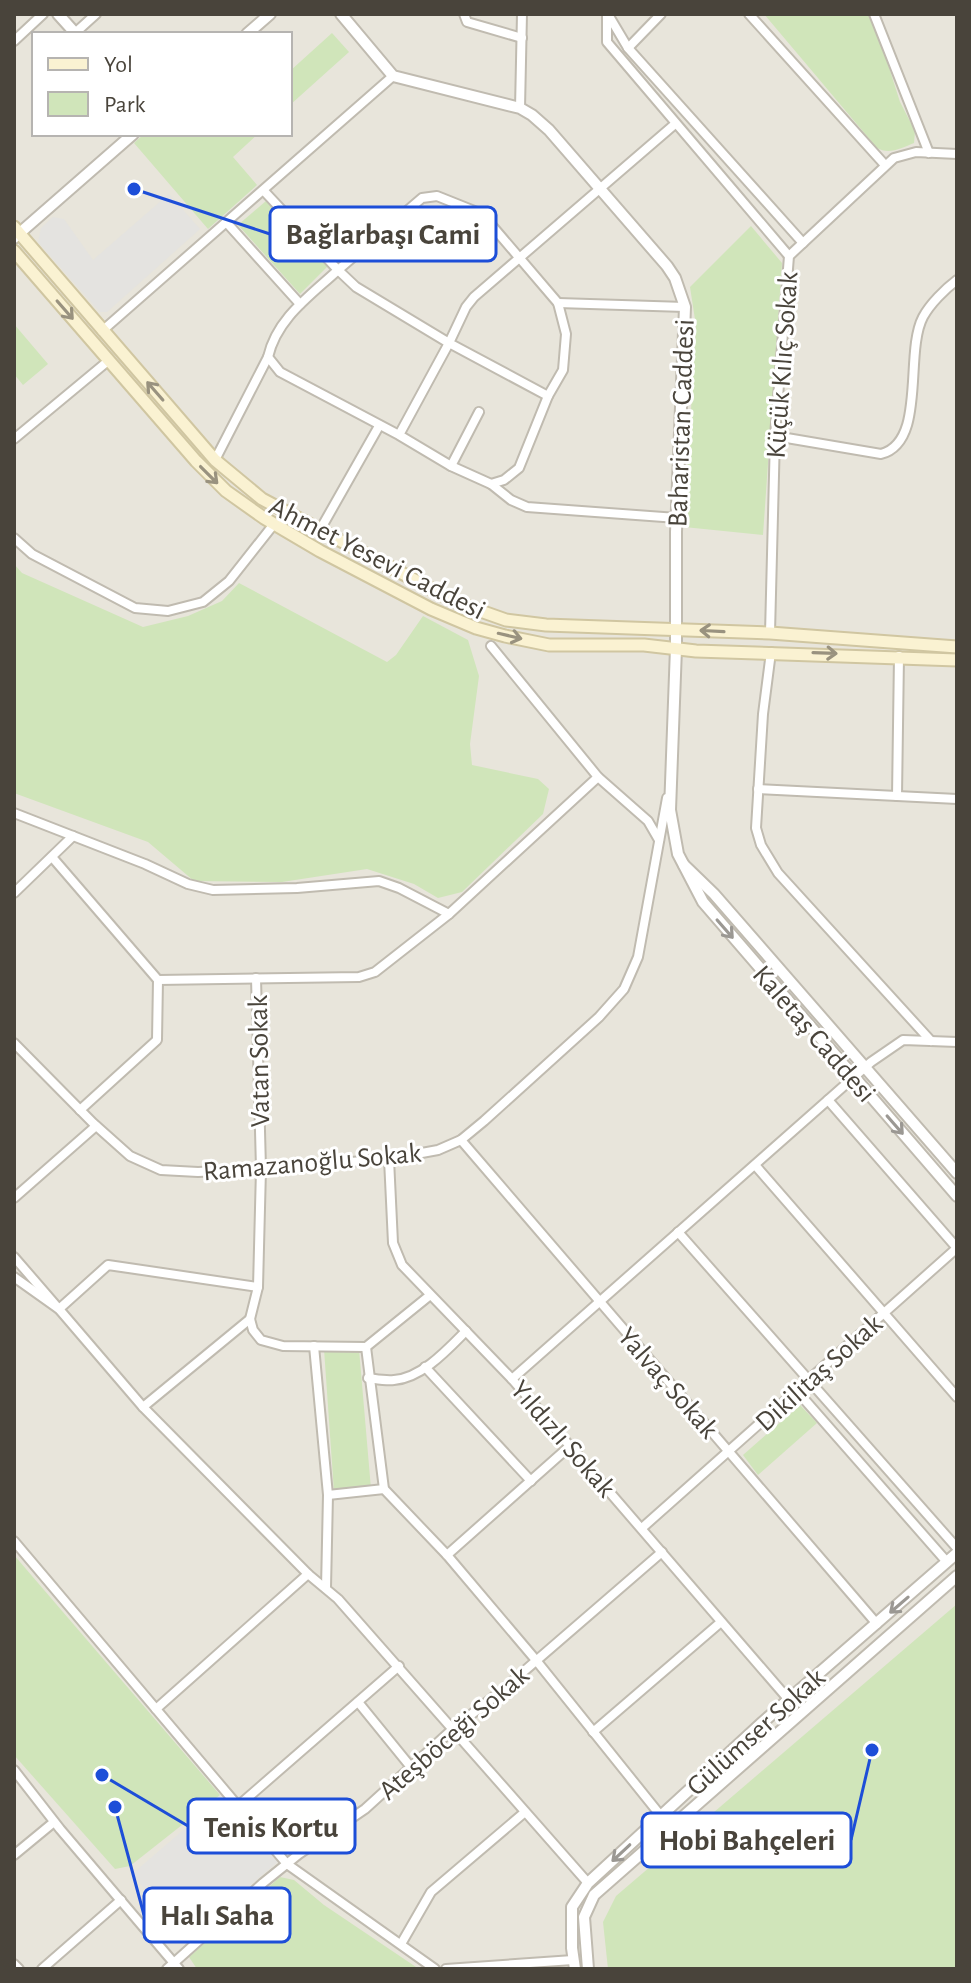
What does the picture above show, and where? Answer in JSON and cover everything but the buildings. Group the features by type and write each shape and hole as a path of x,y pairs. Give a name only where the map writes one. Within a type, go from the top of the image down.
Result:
{"main road":[{"name":"Ahmet Yesevi Caddesi","path":"16,233 215,460 262,499 458,603 506,620 546,625 770,633 957,647"},
{"name":"Ahmet Yesevi Caddesi","path":"14,251 218,483 274,524 431,609 476,628 549,645 957,660"}],"street":[{"path":"14,41 43,14"},
{"path":"58,14 74,32"},
{"path":"76,32 96,14"},
{"path":"249,32 270,14"},
{"path":"102,331 393,76 341,14"},
{"path":"464,14 467,22 522,38"},
{"path":"520,108 522,14"},
{"path":"607,14 628,48 803,243"},
{"path":"607,14 607,42 789,256"},
{"path":"628,48 661,14"},
{"path":"749,14 885,165"},
{"path":"874,14 929,153"},
{"name":"Baharistan Caddesi","path":"393,76 520,108 549,130 675,278 685,307 675,629"},
{"path":"399,435 466,307 675,124"},
{"path":"16,233 131,136"},
{"name":"Küçük Kılıç Sokak","path":"770,633 775,436 789,256 894,158 916,152 957,154"},
{"path":"264,191 356,287 449,343 548,396"},
{"path":"215,460 268,357 273,339 290,314 422,198 437,196 482,214 558,303 566,334 563,370 548,396 519,468 504,480 491,484"},
{"path":"227,223 300,304"},
{"path":"775,436 881,454 895,448 907,429 917,333 923,316 957,280"},
{"path":"558,303 685,307"},
{"path":"268,357 280,372 451,466 491,484 511,500 527,507 677,518"},
{"path":"14,439 108,361"},
{"path":"451,466 479,412"},
{"path":"320,530 379,426"},
{"path":"14,538 32,554 135,608 168,611 203,602 229,581 274,524"},
{"name":"Kaletaş Caddesi","path":"675,629 670,782 673,834 696,893 957,1196"},
{"path":"491,646 598,777 648,821 659,840"},
{"path":"771,652 758,789 756,828 761,845 778,873 931,1041"},
{"path":"897,796 899,656"},
{"path":"158,980 359,977 375,972 449,914 598,777"},
{"name":"Ramazanoğlu Sokak","path":"14,1043 130,1156 161,1170 261,1169 389,1159 427,1153 461,1140 599,1017 624,989 638,957 670,782"},
{"path":"758,789 957,799"},
{"path":"14,813 188,884 213,890 297,888 379,881 449,914"},
{"path":"14,893 73,836"},
{"path":"52,857 158,980 157,1040 80,1110"},
{"name":"Kaletaş Caddesi","path":"683,864 714,894 864,1068 951,1160 957,1173"},
{"name":"Vatan Sokak","path":"250,1319 258,1287 261,1169 256,978"},
{"path":"512,1379 864,1068 903,1040 957,1042"},
{"path":"828,1100 957,1248"},
{"path":"14,1198 96,1126"},
{"name":"Yalvaç Sokak","path":"461,1140 877,1624"},
{"name":"Yıldızlı Sokak","path":"389,1159 396,1254 429,1296 512,1379 571,1445 789,1700"},
{"path":"755,1165 957,1397"},
{"path":"678,1232 957,1551"},
{"name":"Dikilitaş Sokak","path":"642,1528 957,1248"},
{"path":"14,1257 143,1407 308,1574 326,1588 399,1666 588,1883"},
{"path":"59,1309 108,1265 258,1287"},
{"path":"14,1277 59,1309"},
{"path":"143,1407 250,1319 253,1330 261,1340 283,1346 366,1347 429,1296"},
{"path":"368,1378 396,1380 425,1367 466,1331"},
{"path":"314,1346 328,1495 326,1588"},
{"path":"366,1347 384,1489 447,1555 661,1816"},
{"path":"425,1367 531,1481"},
{"path":"797,1391 947,1562"},
{"path":"447,1555 571,1445"},
{"path":"328,1495 384,1489"},
{"path":"14,1541 287,1864 435,1969"},
{"name":"Gülümser Sokak","path":"574,1964 572,1907 588,1883 957,1551"},
{"name":"Ateşböceği Sokak","path":"174,1967 287,1864 365,1809 410,1766 662,1552"},
{"path":"156,1709 308,1574"},
{"path":"588,1969 584,1917 594,1895 957,1576"},
{"path":"593,1732 721,1622"},
{"path":"238,1806 399,1666"},
{"path":"358,1702 410,1766"},
{"path":"14,1770 174,1967"},
{"path":"401,1944 431,1892 525,1812"},
{"path":"14,1855 54,1822"},
{"path":"42,1969 121,1900"},
{"path":"14,1964 19,1969"},
{"path":"446,1969 574,1964"}],"shaded area":[{"path":"14,14 957,14 957,1969 14,1969"},
{"path":"169,194 200,229 107,312 100,312 38,242 41,228 53,217 64,219 93,260"},
{"path":"224,1795 280,1860 187,1939 132,1874"}],"green space":[{"path":"764,14 872,14 900,102 915,131 914,143 891,151 877,148"},
{"path":"332,33 349,52 292,103 292,69"},
{"path":"142,136 256,136 233,157 257,185 208,229 134,143"},
{"path":"266,201 328,266 300,294 238,225"},
{"path":"751,226 782,263 763,535 684,527 696,326 690,287"},
{"path":"14,324 48,364 23,385 14,374"},
{"path":"14,564 22,573 143,627 188,616 222,601 239,583 387,662 396,655 423,616 468,640 479,676 470,744 472,765 538,779 549,789 543,814 462,892 438,898 414,884 367,869 282,882 194,881 148,842 14,793"},
{"path":"324,1349 359,1349 371,1489 334,1492"},
{"path":"800,1405 817,1423 758,1475 743,1455"},
{"path":"14,1555 220,1795 130,1866 115,1869 14,1755"},
{"path":"957,1604 957,1969 608,1969 603,1922 616,1896"},
{"path":"280,1877 294,1880 324,1905 419,1969 197,1969 189,1957"}],"place":[{"name":"Bağlarbaşı Cami","path":"134,189"},
{"name":"Hobi Bahçeleri","path":"872,1750"},
{"name":"Tenis Kortu","path":"102,1775"},
{"name":"Halı Saha","path":"115,1807"}]}
